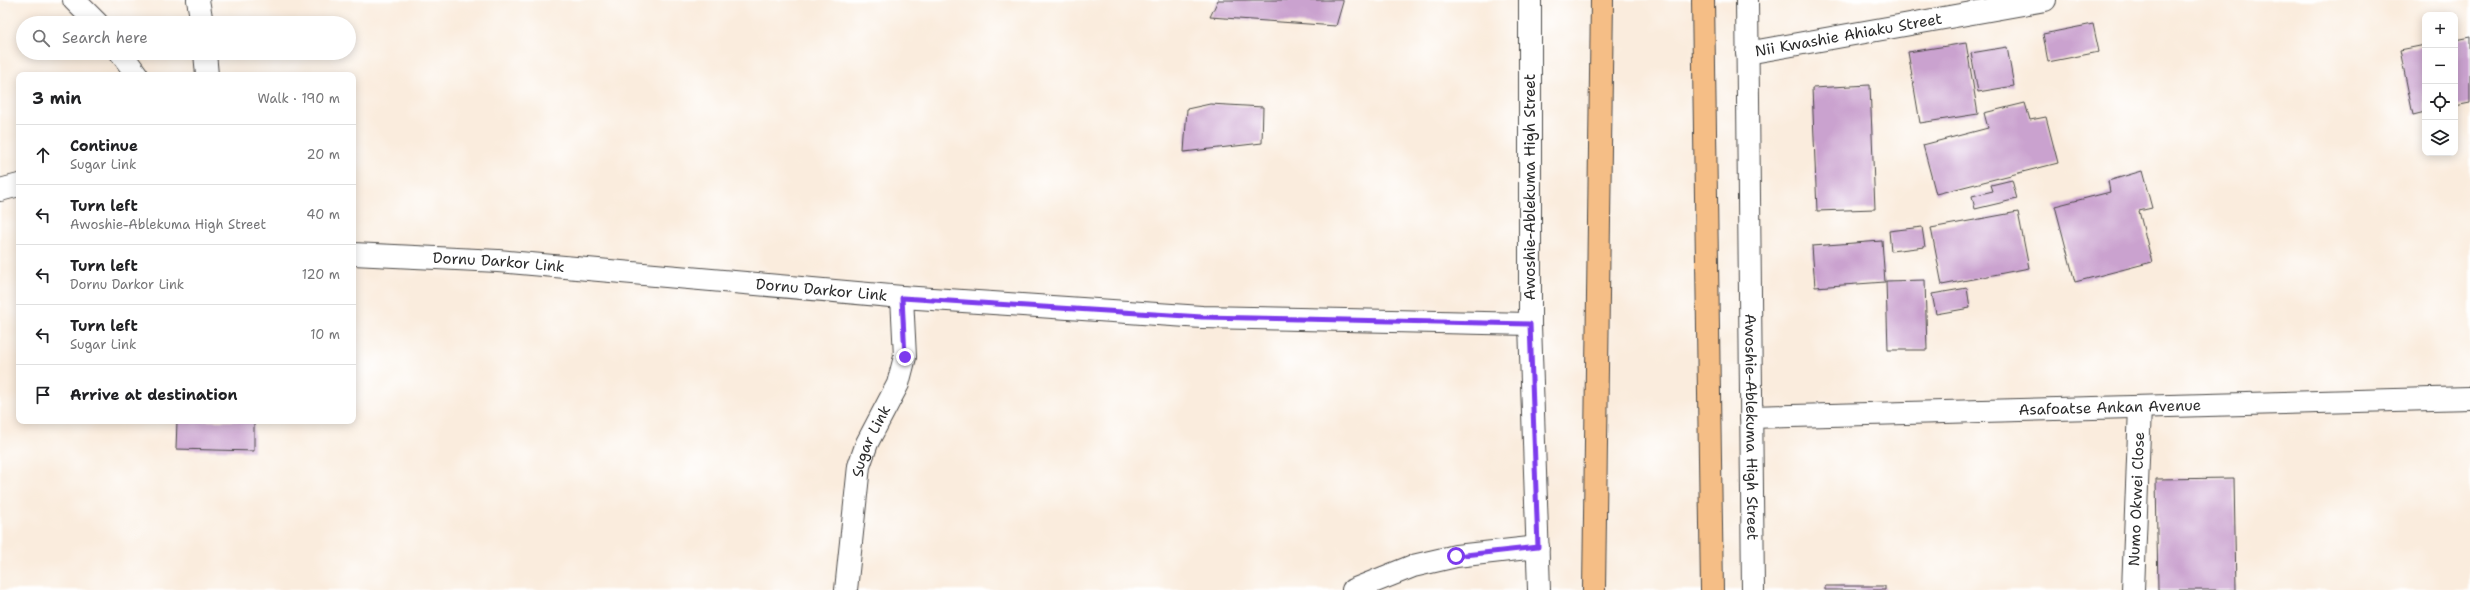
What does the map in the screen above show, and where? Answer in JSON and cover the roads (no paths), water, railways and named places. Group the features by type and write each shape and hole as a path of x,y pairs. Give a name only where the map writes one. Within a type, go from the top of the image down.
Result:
{"main road":[{"path":"1594,590 1602,0"},
{"path":"1703,0 1712,590"}],"street":[{"path":"74,0 91,16"},
{"path":"198,0 201,16"},
{"name":"Awoshie-Ablekuma High Street","path":"1530,0 1530,324 1539,590"},
{"name":"Awoshie-Ablekuma High Street","path":"1747,0 1753,590"},
{"name":"Nii Kwashie Ahiaku Street","path":"1747,53 2045,0"},
{"path":"126,60 135,72"},
{"path":"206,60 208,72"},
{"path":"0,190 16,186"},
{"name":"Dornu Darkor Link","path":"356,254 498,261 902,298 1202,317 1530,324"},
{"name":"Sugar Link","path":"846,590 859,466 867,443 898,384 905,357 902,298"},
{"name":"Asafoatse Ankan Avenue","path":"1751,418 2470,398"},
{"name":"Numo Okwei Close","path":"2133,590 2140,407"},
{"path":"1353,590 1413,566 1456,556 1538,547"}]}
